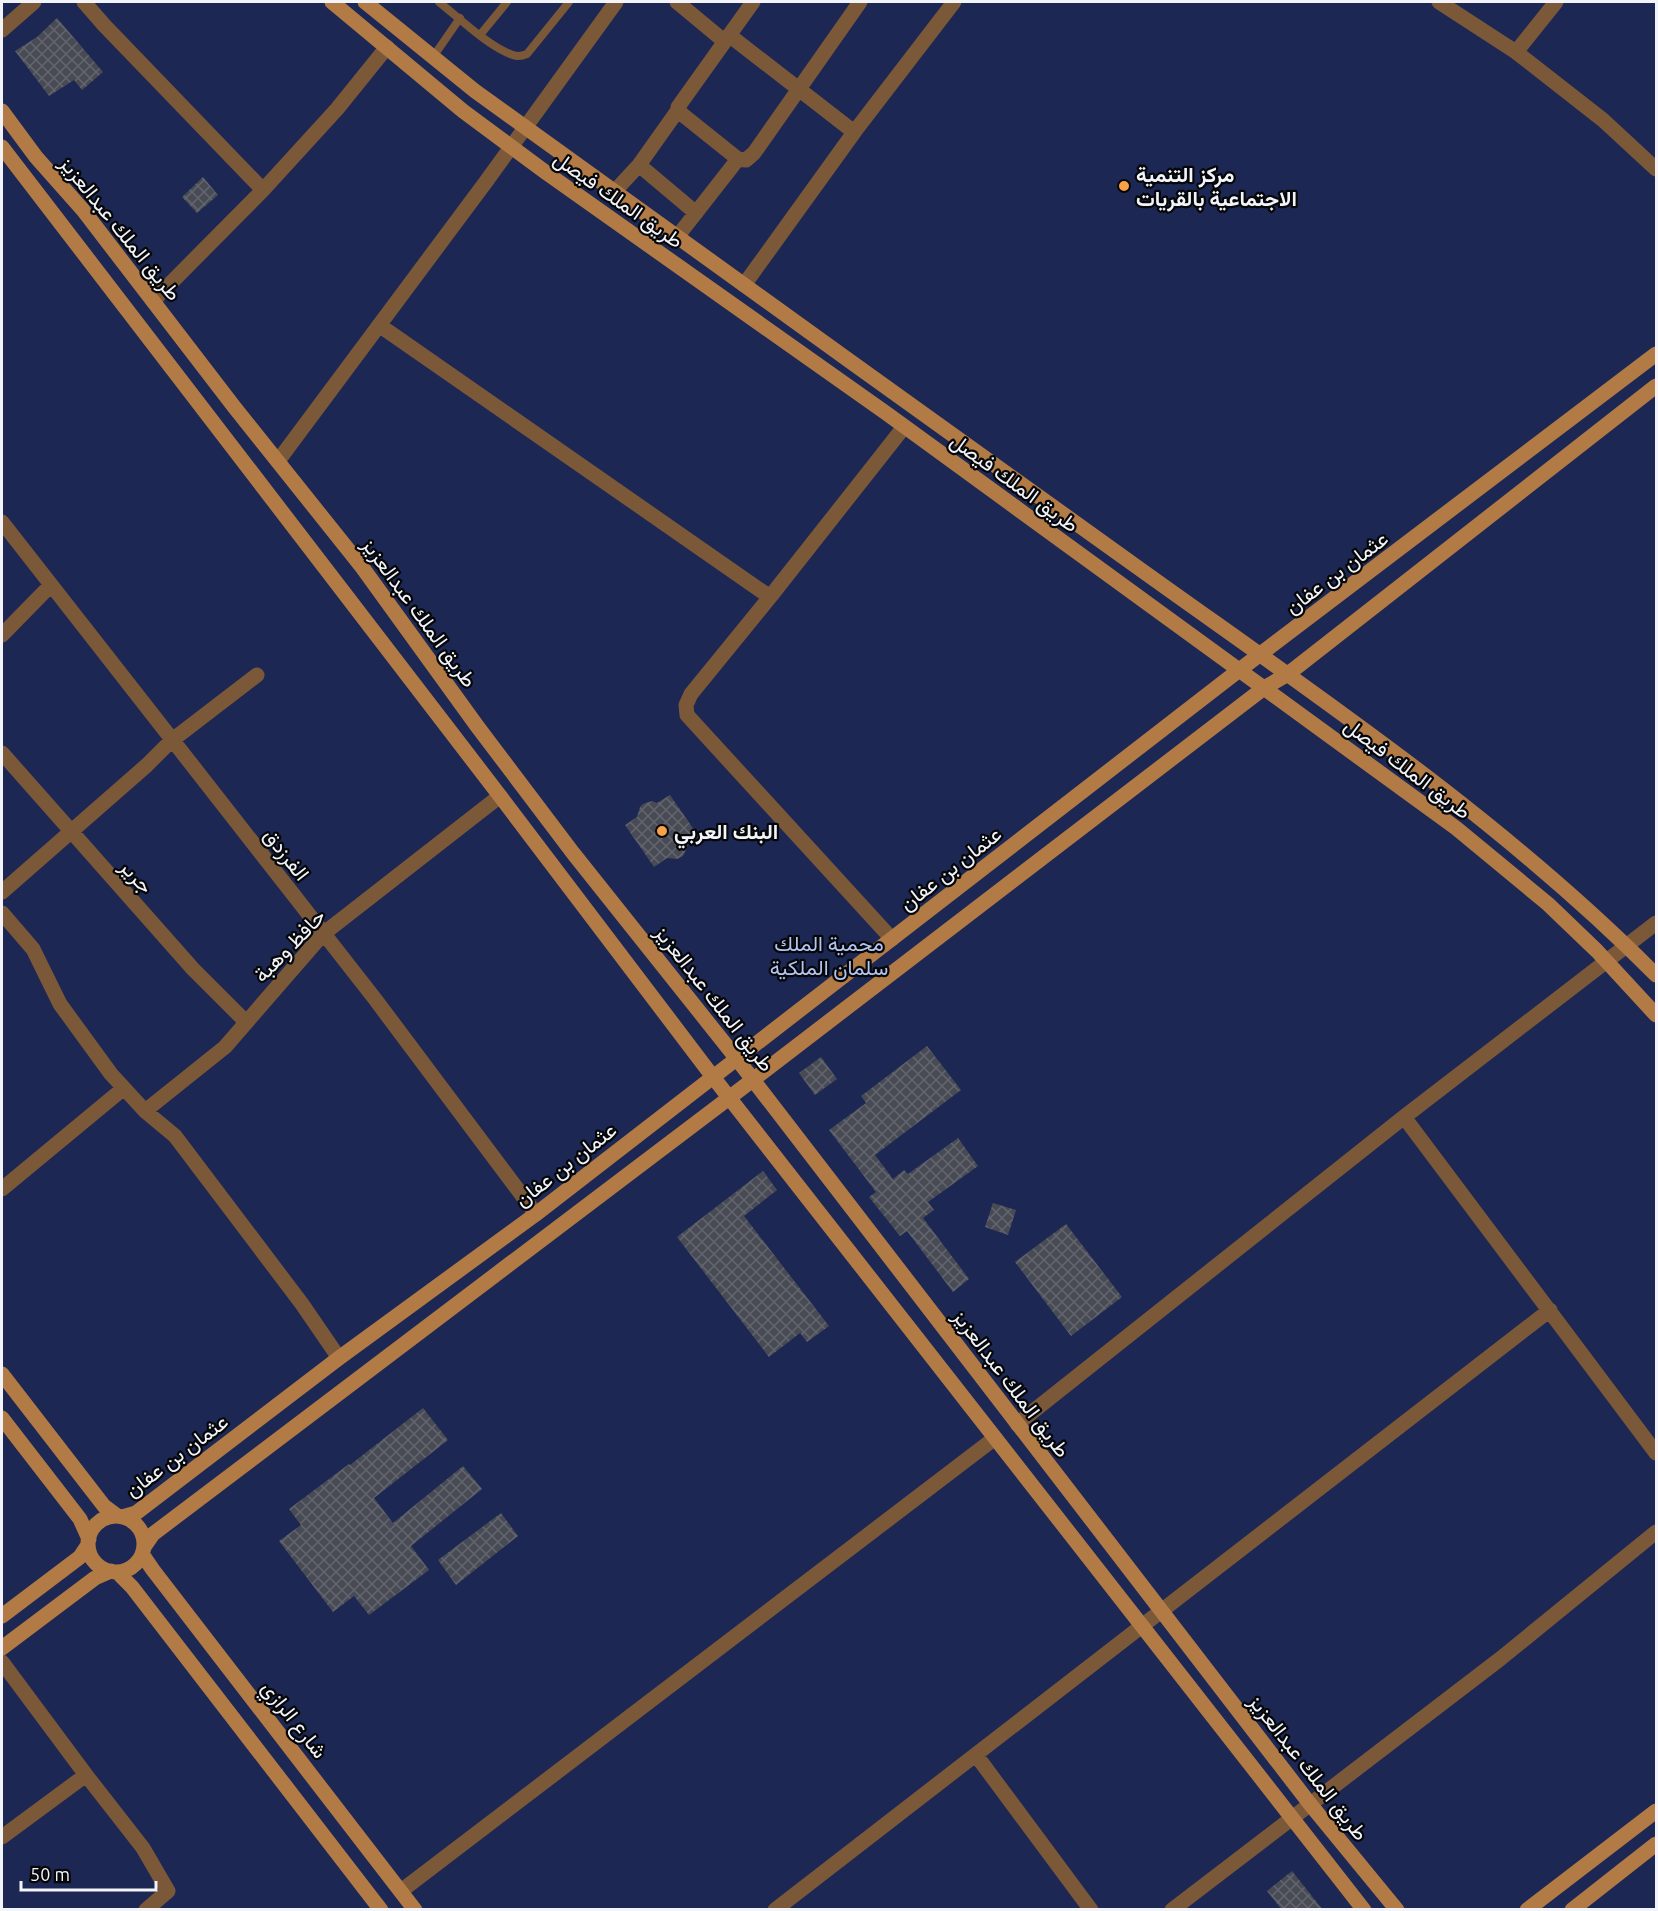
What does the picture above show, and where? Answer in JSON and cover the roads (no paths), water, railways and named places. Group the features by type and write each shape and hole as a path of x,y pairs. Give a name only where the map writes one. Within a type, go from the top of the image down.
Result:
{"street":[{"path":"2,30 34,2"},
{"path":"84,2 104,26 263,190"},
{"name":"طريق الملك فيصل","path":"332,2 463,111 511,147 904,427 1456,828 1548,904 1606,961 1656,1015"},
{"path":"278,461 616,2"},
{"path":"677,2 799,89 854,132"},
{"path":"614,192 639,165 753,2"},
{"path":"678,110 738,159 746,160 754,153 860,2"},
{"path":"744,285 854,132 954,2"},
{"path":"1438,2 1516,52 1603,120 1656,170"},
{"path":"1516,52 1556,2"},
{"name":"طريق الملك فيصل","path":"373,4 433,57 525,128 1288,674 1471,810 1613,931 1656,975"},
{"path":"153,301 263,190 337,109 387,47"},
{"name":"طريق الملك عبدالعزيز","path":"2,111 36,157 83,210 362,567 477,726 573,853 737,1059 1160,1612 1310,1804 1397,1910"},
{"name":"طريق الملك عبدالعزيز","path":"2,147 729,1098 1364,1910"},
{"path":"677,237 738,159"},
{"path":"639,165 696,213"},
{"path":"379,325 770,597"},
{"name":"عثمان بن عفان","path":"119,1516 136,1514 339,1358 536,1214 1238,671 1656,354"},
{"path":"2,1648 95,1578 128,1569 137,1563 153,1534 729,1098 1264,688 1288,674 1656,386"},
{"path":"892,939 687,715 686,705 691,693 904,427"},
{"name":"الفرزدق","path":"2,522 375,999 536,1214"},
{"path":"2,634 51,585"},
{"path":"2,892 147,765 171,741 257,675"},
{"name":"جرير","path":"2,753 70,833 193,969 246,1022"},
{"name":"حافظ وهبة","path":"145,1111 225,1047 323,934 500,796"},
{"path":"2,914 33,949 60,1004 111,1074 145,1111 176,1136 302,1304 339,1358"},
{"path":"1017,1424 1404,1117 1656,923"},
{"path":"2,1189 124,1088"},
{"path":"1404,1117 1656,1453"},
{"path":"776,1910 1550,1310"},
{"path":"2,1374 104,1506 136,1524 142,1533 143,1550"},
{"path":"2,1418 80,1519 89,1542 91,1557 98,1565 114,1571 132,1587 381,1910"},
{"path":"400,1891 996,1438"},
{"path":"2,1616 81,1557 96,1524 105,1518 119,1516"},
{"path":"1172,1910 1500,1659 1656,1532"},
{"name":"شارع الرازي","path":"143,1550 153,1570 415,1910"},
{"path":"2,1662 143,1848 168,1891 146,1910"},
{"path":"976,1755 1091,1910"},
{"path":"2,1837 86,1775"},
{"path":"1527,1910 1656,1810"},
{"path":"1572,1910 1656,1844"}],"lane":[{"path":"440,2 480,35 511,55 519,56 527,54 569,2"},
{"path":"480,35 507,2"},
{"path":"433,57 460,18"}],"place":[{"name":"مركز التنمية الاجتماعية بالقريات","path":"1124,186"},
{"name":"البنك العربي","path":"662,831"}],"park label":[{"name":"محمية الملك سلمان الملكية","path":"829,955"}]}
